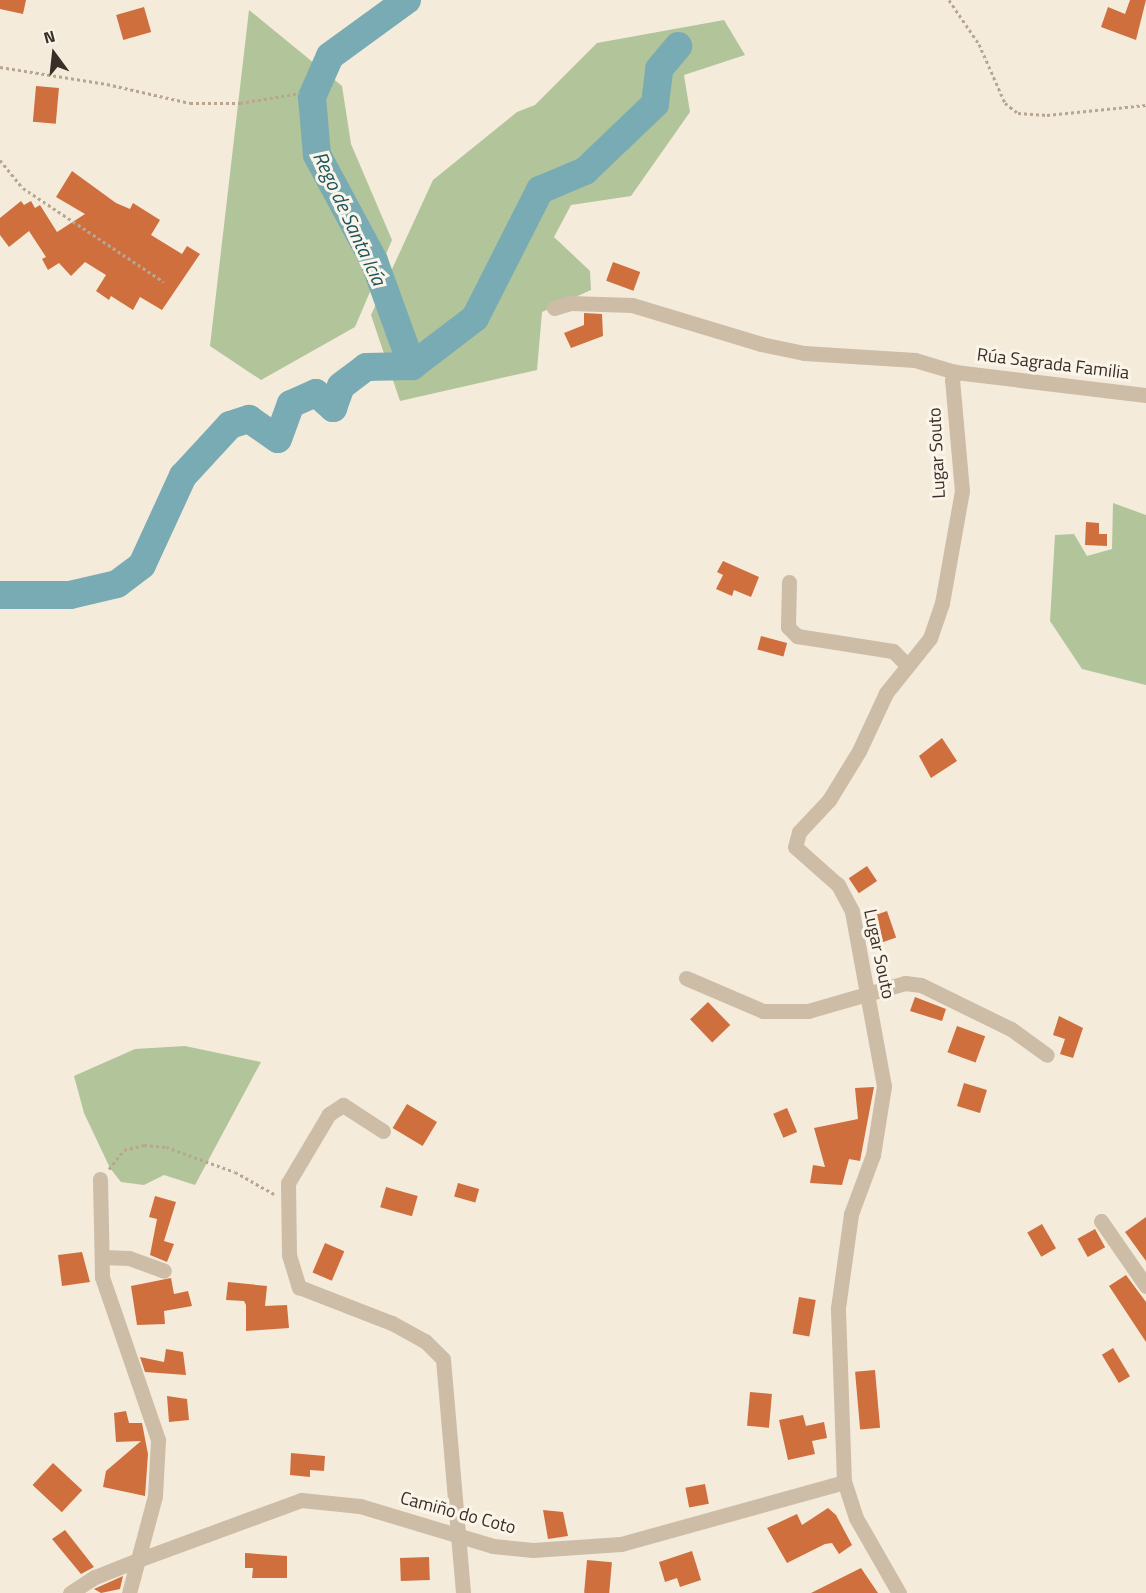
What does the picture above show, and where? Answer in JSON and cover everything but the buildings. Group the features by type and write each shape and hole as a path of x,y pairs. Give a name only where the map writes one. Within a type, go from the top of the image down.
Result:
{"street":[{"name":"Rúa Sagrada Familia","path":"554,308 570,303 632,305 804,353 915,360 955,372 1146,395"},
{"name":"Lugar Souto","path":"898,1593 855,1518 844,1482 838,1308 851,1214 873,1155 884,1086 852,911 838,885 795,847 798,832 829,800 859,751 886,693 930,638 942,603 962,491 952,380 955,372"},
{"path":"789,582 788,627 797,636 893,651 907,665"},
{"path":"686,978 763,1011 808,1011 905,983 921,985 1011,1029 1047,1055"},
{"path":"383,1131 343,1105 328,1114 288,1183 289,1255 299,1287 392,1323 425,1341 443,1359 457,1536 464,1593"},
{"path":"100,1179 102,1277 158,1440 154,1496 129,1593"},
{"path":"1101,1221 1146,1286"},
{"path":"102,1257 129,1258 164,1271"},
{"name":"Camiño do Coto","path":"70,1593 95,1577 302,1500 360,1506 457,1536 533,1550 621,1544 717,1520 844,1482"}],"path":[{"path":"950,0 979,44 1005,103 1018,113 1047,115 1146,105"},
{"path":"0,67 107,84 190,104 240,103 300,93"},
{"path":"0,160 23,188 164,282"},
{"path":"100,1179 124,1150 144,1145 166,1147 235,1172 288,1204"}],"green space":[{"path":"249,10 342,86 351,144 392,240 355,327 261,380 210,346"},
{"path":"724,20 745,55 684,75 690,112 631,196 571,205 554,237 590,271 591,290 542,312 537,370 400,401 371,315 433,180 517,112 535,105 597,43"},
{"path":"1113,503 1146,515 1146,685 1082,669 1050,621 1055,535 1074,534 1087,556 1112,549"},
{"path":"185,1046 261,1062 195,1185 164,1175 144,1185 121,1182 110,1168 84,1113 74,1076 135,1049"}],"waterway":[{"name":"Rego de Santa Icía","path":"407,0 330,56 312,97 317,155 374,261 412,366"},
{"name":"Rego de Santa Icía","path":"0,595 70,595 117,584 142,565 183,476 230,425 249,419 278,439 291,404 316,393 333,408 341,386 366,367 412,366 475,318 540,190 585,171 655,104 659,69 678,46"}]}
